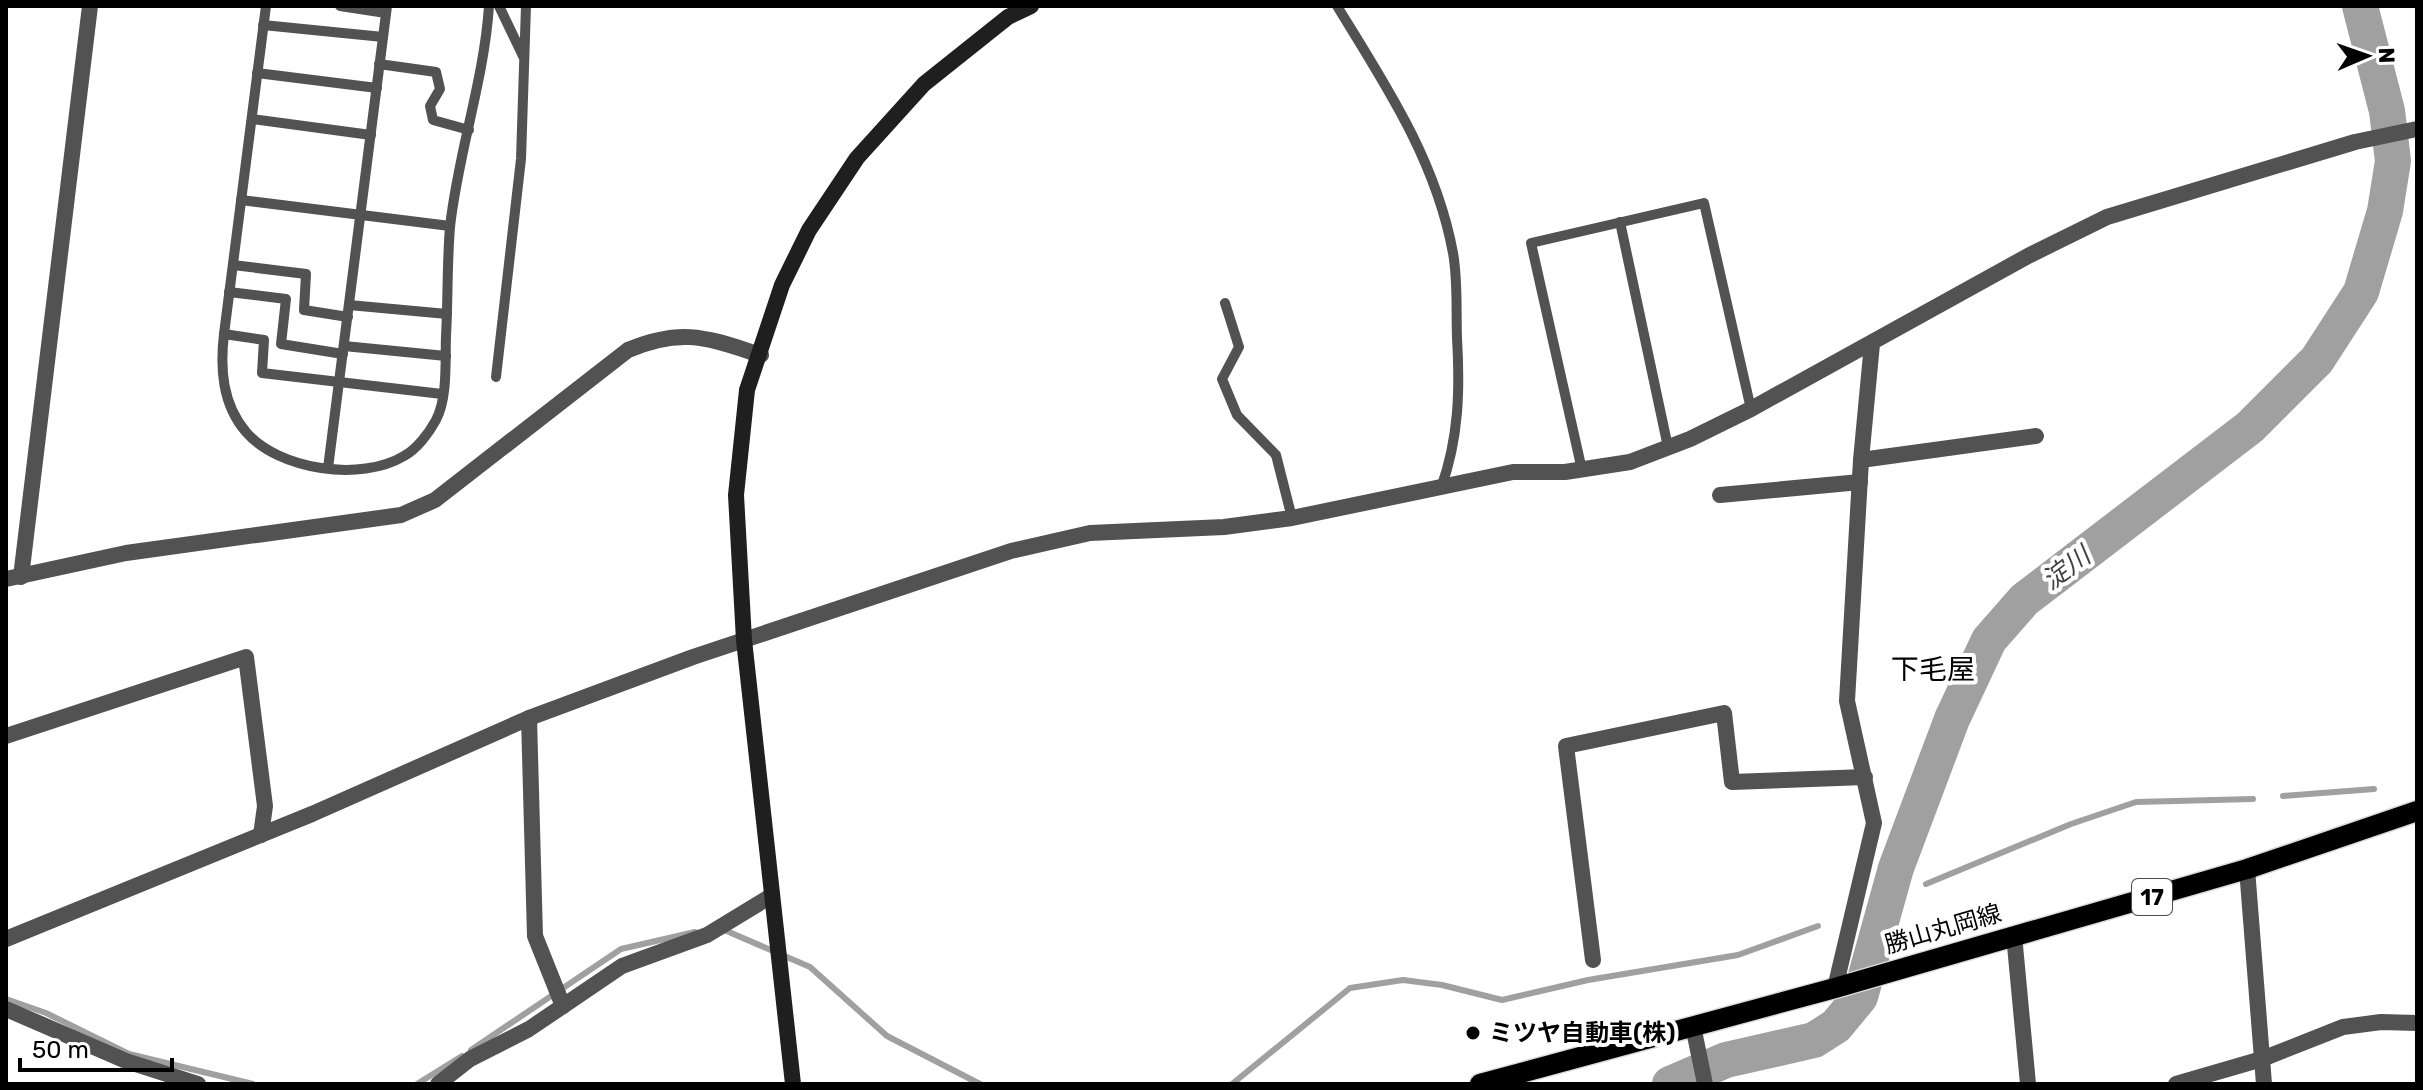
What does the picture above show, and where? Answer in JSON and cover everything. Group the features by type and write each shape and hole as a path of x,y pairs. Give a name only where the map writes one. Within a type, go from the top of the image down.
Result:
{"main road":[{"name":"勝山丸岡線","path":"1480,1084 1695,1035 1885,973 2247,869 2417,811"}],"street":[{"path":"90,6 13,578 126,553 401,515 435,500 628,350 653,339 684,334 761,355"},
{"path":"793,1084 744,640 736,495 747,390 782,285 809,230 857,158 924,84 1008,17 1031,6"},
{"path":"6,939 261,835 529,718 744,640 1011,551 1090,533 1224,527 1292,518 1513,472 1582,470 1630,462 1751,409 2028,256 2107,217 2355,142 2415,129"},
{"path":"1842,986 1874,823 1847,701 1861,460 1872,344"},
{"path":"1861,460 2036,436"},
{"path":"1720,495 1860,482"},
{"path":"6,736 246,657 265,806 261,835"},
{"path":"1593,960 1566,746 1724,713 1732,782 1865,777"},
{"path":"529,718 535,936 563,1006"},
{"path":"2247,869 2264,1084"},
{"path":"438,1084 470,1059 529,1029 622,966 707,935 771,896"},
{"path":"2014,935 2028,1084"},
{"path":"6,1009 126,1061 198,1084"},
{"path":"2176,1084 2262,1059 2343,1027 2381,1022 2417,1023"},
{"path":"1695,1035 1705,1084"}],"lane":[{"path":"266,6 224,334 222,379 230,406 246,432 266,449 297,462 328,468 361,469 405,456 422,440 437,417 446,356 450,226 489,6"},
{"path":"328,468 386,9 340,6"},
{"path":"499,6 524,58"},
{"path":"496,377 521,159 526,6"},
{"path":"1337,6 1407,119 1443,210 1454,255 1460,400 1449,465 1441,488"},
{"path":"263,25 383,37"},
{"path":"379,64 436,72 440,89 430,106 433,120 469,130"},
{"path":"257,73 377,88"},
{"path":"252,119 371,135"},
{"path":"241,200 450,226"},
{"path":"1582,470 1531,243 1704,203 1751,409"},
{"path":"1620,222 1668,447"},
{"path":"233,265 306,274 304,310 447,314"},
{"path":"229,292 286,299 281,344 446,356"},
{"path":"1225,303 1239,347 1222,379 1237,415 1276,455 1292,518"},
{"path":"224,334 264,340 262,373 442,394"}],"waterway":[{"name":"淀川","path":"1670,1084 1726,1060 1814,1040 1836,1026 1860,997 1896,868 1952,719 1989,640 2024,600 2250,427 2317,360 2361,292 2385,211 2393,161 2387,111 2360,6"},
{"path":"2283,796 2374,789"},
{"path":"1926,884 2071,824 2136,802 2253,799"},
{"path":"1232,1084 1350,988 1403,980 1442,985 1502,1000 1588,980 1738,955 1818,926"},
{"path":"722,929 810,967 887,1036 980,1084"},
{"path":"471,1050 621,949 695,932"},
{"path":"6,999 46,1013 129,1054 253,1084"},
{"path":"417,1084 462,1056"}],"place":[{"name":"ミツヤ自動車(株)","path":"1473,1033"}],"district":[{"name":"下毛屋","path":"1933,669"}]}
